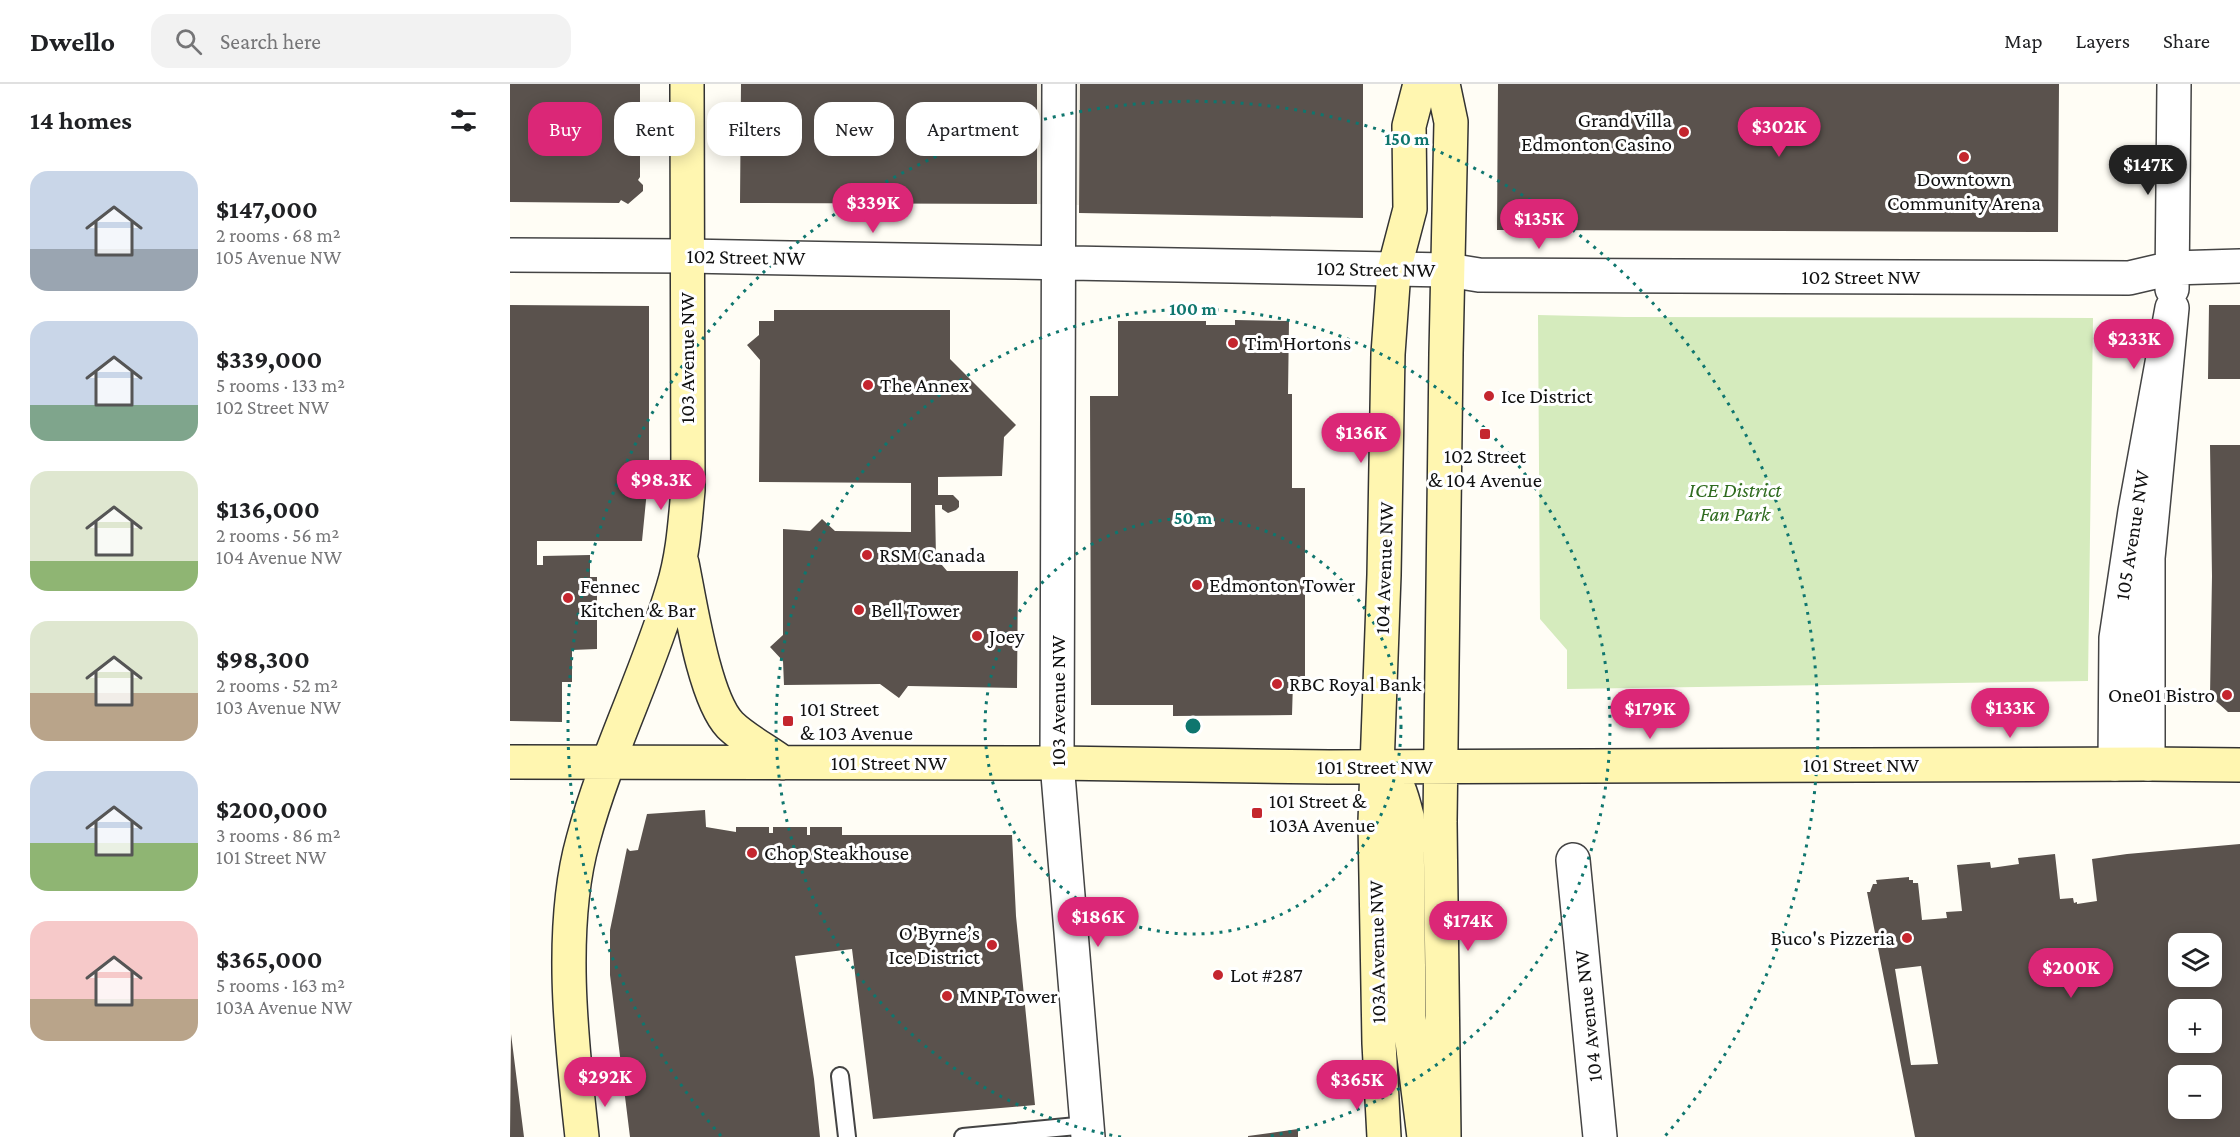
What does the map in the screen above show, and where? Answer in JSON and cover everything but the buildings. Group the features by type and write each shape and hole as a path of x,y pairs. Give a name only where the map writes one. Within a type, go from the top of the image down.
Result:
{"main road":[{"name":"103 Avenue NW","path":"582,1137 570,969 573,889 583,840 674,587 688,490 687,84"},
{"name":"104 Avenue NW","path":"1377,767 1384,575 1388,354 1394,270 1410,209 1409,126 1420,84"},
{"path":"1443,84 1451,122 1440,822 1444,1137"},
{"path":"680,556 706,677 715,698 730,725 783,763"},
{"name":"101 Street NW","path":"510,762 1057,763 1377,767 2240,765"},
{"path":"1377,767 1391,775 1399,788 1407,816 1409,1017 1421,1131 1424,1137"},
{"name":"103A Avenue NW","path":"1377,767 1377,958 1384,1137"}],"street":[{"name":"103 Avenue NW","path":"1059,84 1057,763 1087,1131"},
{"name":"105 Avenue NW","path":"2148,764 2148,558 2172,308 2174,84"},
{"name":"102 Street NW","path":"510,255 687,256 1448,270 1479,275 2129,278 2172,268 2240,266"},
{"name":"105 Avenue NW","path":"2115,764 2115,638 2135,511 2172,308"},
{"name":"104 Avenue NW","path":"1573,860 1600,1137"}],"lane":[{"path":"840,1076 847,1137"},
{"path":"963,1137 1087,1131"}],"green space":[{"name":"ICE District Fan Park","path":"1538,315 2093,318 2088,681 1567,689 1567,650 1540,619"}],"shaded area":[{"path":"1037,84 1080,84 1079,205 1037,204 1040,102 1037,102"}],"place":[{"name":"Grand Villa Edmonton Casino","path":"1684,132"},
{"name":"Downtown Community Arena","path":"1964,157"},
{"name":"Tim Hortons","path":"1233,343"},
{"name":"The Annex","path":"868,385"},
{"name":"Ice District","path":"1489,396"},
{"name":"102 Street & 104 Avenue","path":"1485,434"},
{"name":"RSM Canada","path":"867,555"},
{"name":"Edmonton Tower","path":"1197,585"},
{"name":"Fennec Kitchen & Bar","path":"568,598"},
{"name":"Bell Tower","path":"859,610"},
{"name":"Joey","path":"977,636"},
{"name":"RBC Royal Bank","path":"1277,684"},
{"name":"One01 Bistro","path":"2227,695"},
{"name":"101 Street & 103 Avenue","path":"788,721"},
{"name":"101 Street & 103A Avenue","path":"1257,813"},
{"name":"Chop Steakhouse","path":"752,853"},
{"name":"Buco's Pizzeria","path":"1907,938"},
{"name":"O'Byrne’s Ice District","path":"992,945"},
{"name":"Lot #287","path":"1218,975"},
{"name":"MNP Tower","path":"947,996"}]}
